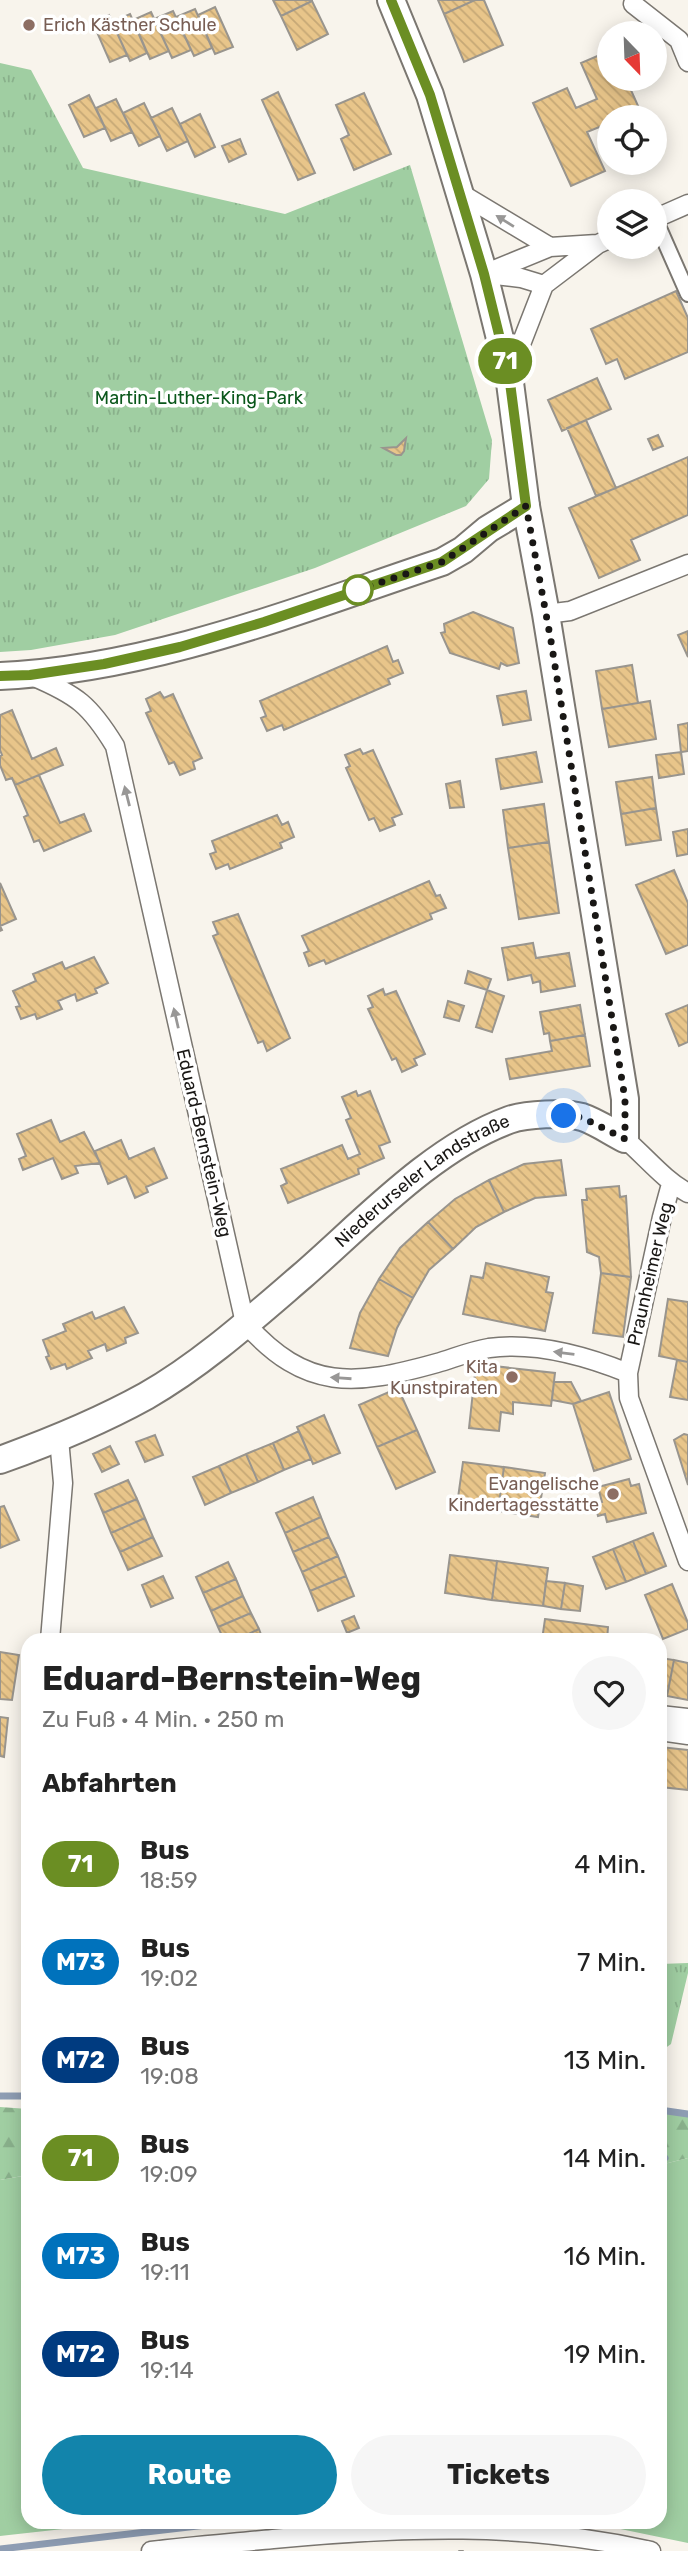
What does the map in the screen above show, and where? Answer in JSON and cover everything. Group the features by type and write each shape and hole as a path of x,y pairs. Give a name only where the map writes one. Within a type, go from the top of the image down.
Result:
{"main road":[{"path":"391,0 430,95 484,274 509,375 526,506 625,1099 625,1139"},
{"path":"0,676 30,675 104,664 180,647 264,622 442,562 526,506"},
{"name":"Niederurseler Landstraße","path":"0,1460 58,1439 147,1395 201,1358 398,1190 475,1134 512,1119 545,1115 581,1117 625,1139"}],"street":[{"path":"633,4 679,40 688,62"},
{"path":"460,193 550,247"},
{"path":"667,214 688,204"},
{"path":"484,274 550,247 597,242"},
{"path":"509,375 544,285 597,246"},
{"path":"667,246 688,294"},
{"path":"484,274 521,278 544,285"},
{"path":"546,614 570,611 688,564"},
{"name":"Eduard-Bernstein-Weg","path":"30,675 78,699 97,717 115,746 245,1323"},
{"name":"Praunheimer Weg","path":"625,1139 652,1162 671,1184 628,1373 629,1398 688,1561"},
{"path":"671,1184 688,1193"},
{"path":"245,1323 266,1346 295,1367 333,1379 368,1380 488,1348 573,1353 628,1373"},
{"path":"51,1633 63,1483 58,1439"},
{"path":"667,1716 688,1718"},
{"path":"667,1732 688,1735"},
{"path":"151,2551 335,2533 414,2529 513,2530 594,2539 648,2551"}],"green space":[{"name":"Martin-Luther-King-Park","path":"0,63 31,70 83,168 285,214 410,165 492,440 489,479 466,506 315,568 115,635 31,650 0,652"},
{"path":"688,1963 671,2044 667,2047 667,1964"},
{"path":"0,2107 21,2108 21,2176 0,2180"},
{"path":"667,2110 688,2111 688,2158 667,2163"},
{"path":"688,2158 688,2543 620,2529 667,2529 667,2163"},
{"path":"21,2176 21,2529 63,2529 0,2536 0,2180"}],"building":[{"path":"273,0 312,0 312,1 281,16"},
{"path":"438,0 475,0 444,14"},
{"path":"475,0 484,0 503,45 464,62 444,14"},
{"path":"312,1 328,34 297,50 281,16"},
{"path":"215,7 233,47 215,54 198,15"},
{"path":"195,9 212,48 194,56 176,17"},
{"path":"173,11 191,50 172,58 154,19"},
{"path":"151,12 169,51 150,59 133,20"},
{"path":"130,14 147,53 130,61 112,22"},
{"path":"109,15 127,55 110,62 93,23"},
{"path":"597,56 597,91 631,91 638,105 597,105 597,128 587,132 597,154 597,175 571,186 533,103 567,88 576,108 597,99 581,63"},
{"path":"278,92 315,173 298,180 262,100"},
{"path":"364,93 391,154 354,170 341,139 349,135 336,105"},
{"path":"89,95 105,128 84,137 69,105"},
{"path":"116,99 132,132 111,141 96,108"},
{"path":"144,103 160,136 139,146 123,113"},
{"path":"172,108 188,141 167,151 151,118"},
{"path":"200,114 215,147 195,157 180,124"},
{"path":"240,139 246,154 229,162 222,146"},
{"path":"676,291 688,318 688,352 625,379 617,359 606,364 591,329"},
{"path":"597,378 611,409 562,431 548,400"},
{"path":"586,420 616,488 596,496 567,428"},
{"path":"658,435 663,446 653,450 648,439"},
{"path":"406,438 401,455 383,448 397,447"},
{"path":"688,457 688,515 631,540 640,560 599,578 569,508"},
{"path":"473,612 513,628 519,663 507,666 501,663 499,669 450,653 441,633 445,632 444,624"},
{"path":"688,631 688,657 678,635"},
{"path":"387,646 393,662 398,660 403,673 388,679 390,684 284,730 282,725 267,731 261,718 266,716 260,701"},
{"path":"632,665 638,703 602,709 596,671"},
{"path":"526,691 531,720 503,725 497,696"},
{"path":"160,692 164,698 173,694 202,758 193,762 195,769 180,775 174,762 169,764 146,713 151,711 146,699"},
{"path":"650,701 656,739 609,747 602,709"},
{"path":"12,710 32,759 56,748 63,765 15,785 12,778 6,780 0,765 0,715"},
{"path":"688,723 688,751 681,752 678,725"},
{"path":"360,749 363,754 373,750 402,814 392,818 395,825 380,831 374,818 369,820 346,768 350,766 345,755"},
{"path":"536,752 542,782 501,789 496,759"},
{"path":"681,752 684,774 659,778 656,755"},
{"path":"39,775 60,823 84,814 91,831 44,851 39,840 34,842 24,817 28,815 15,785"},
{"path":"652,777 656,808 621,814 616,782"},
{"path":"460,781 464,807 450,808 446,784"},
{"path":"544,804 549,842 508,848 503,810"},
{"path":"656,808 661,840 626,845 621,814"},
{"path":"277,815 282,825 288,822 294,837 280,843 282,848 230,869 228,864 216,869 210,854 216,852 212,841"},
{"path":"688,829 688,854 677,856 673,832"},
{"path":"549,842 559,913 519,919 508,848"},
{"path":"674,870 688,903 688,945 666,954 636,885"},
{"path":"429,881 446,908 430,914 432,919 326,964 324,960 309,966 304,953 309,951 302,936"},
{"path":"0,883 16,919 0,926"},
{"path":"238,914 290,1038 267,1051 263,1041 258,1043 213,936 218,934 213,922"},
{"path":"533,943 536,958 569,953 575,986 541,992 540,981 533,983 531,975 508,980 502,948"},
{"path":"94,957 108,983 95,989 97,993 77,1001 75,994 58,1001 62,1009 37,1019 35,1014 21,1019 16,1007 20,1006 13,991 36,981 33,974 62,962 65,969"},
{"path":"468,971 491,979 487,990 465,983"},
{"path":"383,989 385,995 396,991 425,1054 414,1059 417,1065 402,1072 396,1058 392,1060 368,1009 373,1007 368,996"},
{"path":"487,990 504,996 492,1032 476,1027"},
{"path":"448,1001 464,1006 459,1021 444,1017"},
{"path":"580,1005 585,1035 550,1041 549,1033 544,1034 540,1012"},
{"path":"688,1005 688,1042 679,1046 666,1014"},
{"path":"585,1035 590,1066 510,1079 506,1059 552,1051 550,1041"},
{"path":"356,1091 358,1096 370,1091 390,1142 379,1146 384,1158 358,1169 359,1174 288,1203 281,1186 287,1183 281,1169 342,1145 348,1159 360,1154 346,1120 351,1118 342,1097"},
{"path":"51,1120 60,1142 84,1132 100,1163 75,1166 78,1173 62,1179 53,1158 23,1170 19,1159 26,1156 17,1134"},
{"path":"121,1140 129,1159 154,1148 167,1178 146,1187 148,1192 135,1198 126,1176 108,1184 95,1151"},
{"path":"561,1160 566,1195 535,1198 504,1212 489,1180 524,1164"},
{"path":"489,1180 504,1212 476,1227 453,1249 428,1222 455,1199"},
{"path":"619,1186 620,1197 626,1196 631,1277 601,1273 599,1257 587,1252 582,1200 587,1200 586,1189"},
{"path":"428,1222 453,1249 429,1270 413,1298 379,1279 400,1248"},
{"path":"486,1263 549,1277 546,1292 553,1293 545,1331 463,1314 471,1276 483,1278"},
{"path":"601,1273 631,1277 623,1337 593,1333"},
{"path":"379,1279 413,1298 397,1328 388,1356 350,1348 360,1313"},
{"path":"668,1299 688,1302 688,1362 659,1356"},
{"path":"124,1307 138,1333 125,1338 126,1343 107,1351 105,1344 88,1351 92,1358 67,1369 65,1364 51,1369 43,1340 66,1331 63,1324 92,1312 95,1319"},
{"path":"677,1360 688,1362 688,1400 670,1397"},
{"path":"476,1364 555,1373 551,1406 513,1402 513,1414 501,1412 499,1431 469,1428"},
{"path":"554,1382 571,1382 581,1401 573,1404 552,1400"},
{"path":"398,1388 417,1430 377,1447 359,1405"},
{"path":"609,1392 631,1459 594,1471 573,1404"},
{"path":"324,1415 340,1453 313,1464 297,1427"},
{"path":"417,1430 435,1472 396,1489 377,1447"},
{"path":"299,1431 311,1459 284,1470 273,1443"},
{"path":"684,1434 688,1435 688,1485 674,1440"},
{"path":"155,1435 163,1455 145,1462 136,1442"},
{"path":"273,1443 284,1470 258,1482 246,1454"},
{"path":"110,1446 119,1464 102,1472 93,1454"},
{"path":"246,1454 258,1482 231,1493 219,1466"},
{"path":"463,1462 504,1467 498,1511 457,1505"},
{"path":"219,1466 231,1493 205,1505 193,1477"},
{"path":"504,1467 545,1473 538,1517 498,1511"},
{"path":"629,1479 631,1486 639,1484 646,1513 607,1522 605,1514 598,1516 595,1504 602,1502 598,1487"},
{"path":"128,1480 137,1499 103,1513 95,1494"},
{"path":"313,1497 321,1517 285,1533 276,1513"},
{"path":"137,1499 145,1518 111,1533 103,1513"},
{"path":"4,1506 19,1540 0,1548 0,1507"},
{"path":"321,1517 329,1537 293,1552 285,1533"},
{"path":"145,1518 153,1537 120,1552 111,1533"},
{"path":"653,1533 666,1566 646,1574 633,1541"},
{"path":"153,1537 162,1556 128,1570 120,1552"},
{"path":"329,1537 338,1556 302,1572 293,1552"},
{"path":"633,1541 646,1574 626,1582 613,1549"},
{"path":"613,1549 626,1582 606,1589 593,1557"},
{"path":"450,1555 497,1561 492,1600 445,1593"},
{"path":"338,1556 346,1576 310,1591 302,1572"},
{"path":"497,1561 548,1568 543,1606 492,1600"},
{"path":"228,1562 236,1579 203,1593 196,1577"},
{"path":"163,1576 173,1598 151,1607 142,1585"},
{"path":"346,1576 354,1596 318,1611 310,1591"},
{"path":"236,1579 243,1596 211,1611 203,1593"},
{"path":"546,1581 565,1583 561,1609 543,1606"},
{"path":"565,1583 583,1586 580,1611 561,1609"},
{"path":"672,1584 688,1629 667,1637 667,1633 661,1633 645,1595"},
{"path":"243,1596 251,1613 218,1627 211,1611"},
{"path":"251,1613 259,1629 251,1633 221,1633 218,1627"},
{"path":"354,1616 359,1628 347,1633 342,1621"},
{"path":"545,1619 608,1627 608,1633 543,1633"},
{"path":"0,1652 19,1655 12,1700 0,1699"},
{"path":"667,1659 674,1660 667,1696"},
{"path":"674,1660 688,1663 688,1700 667,1696"},
{"path":"0,1717 8,1718 4,1757 0,1756"},
{"path":"667,1748 688,1750 688,1790 667,1788"}],"waterway":[{"path":"0,2096 21,2096"},
{"path":"667,2111 688,2114"},
{"path":"0,2549 172,2529"}],"bus line":[{"name":"71","path":"0,676 30,675 104,664 180,647 264,622 442,562 526,506 509,375 484,274 430,95 391,0"}],"place":[{"name":"Erich Kästner Schule","path":"29,25"},
{"name":"Kita Kunstpiraten","path":"512,1377"},
{"name":"Evangelische Kindertagesstätte","path":"613,1494"}],"route":[{"path":"358,590 442,562 526,506 551,641 625,1099 625,1139 581,1117 564,1116"}]}
